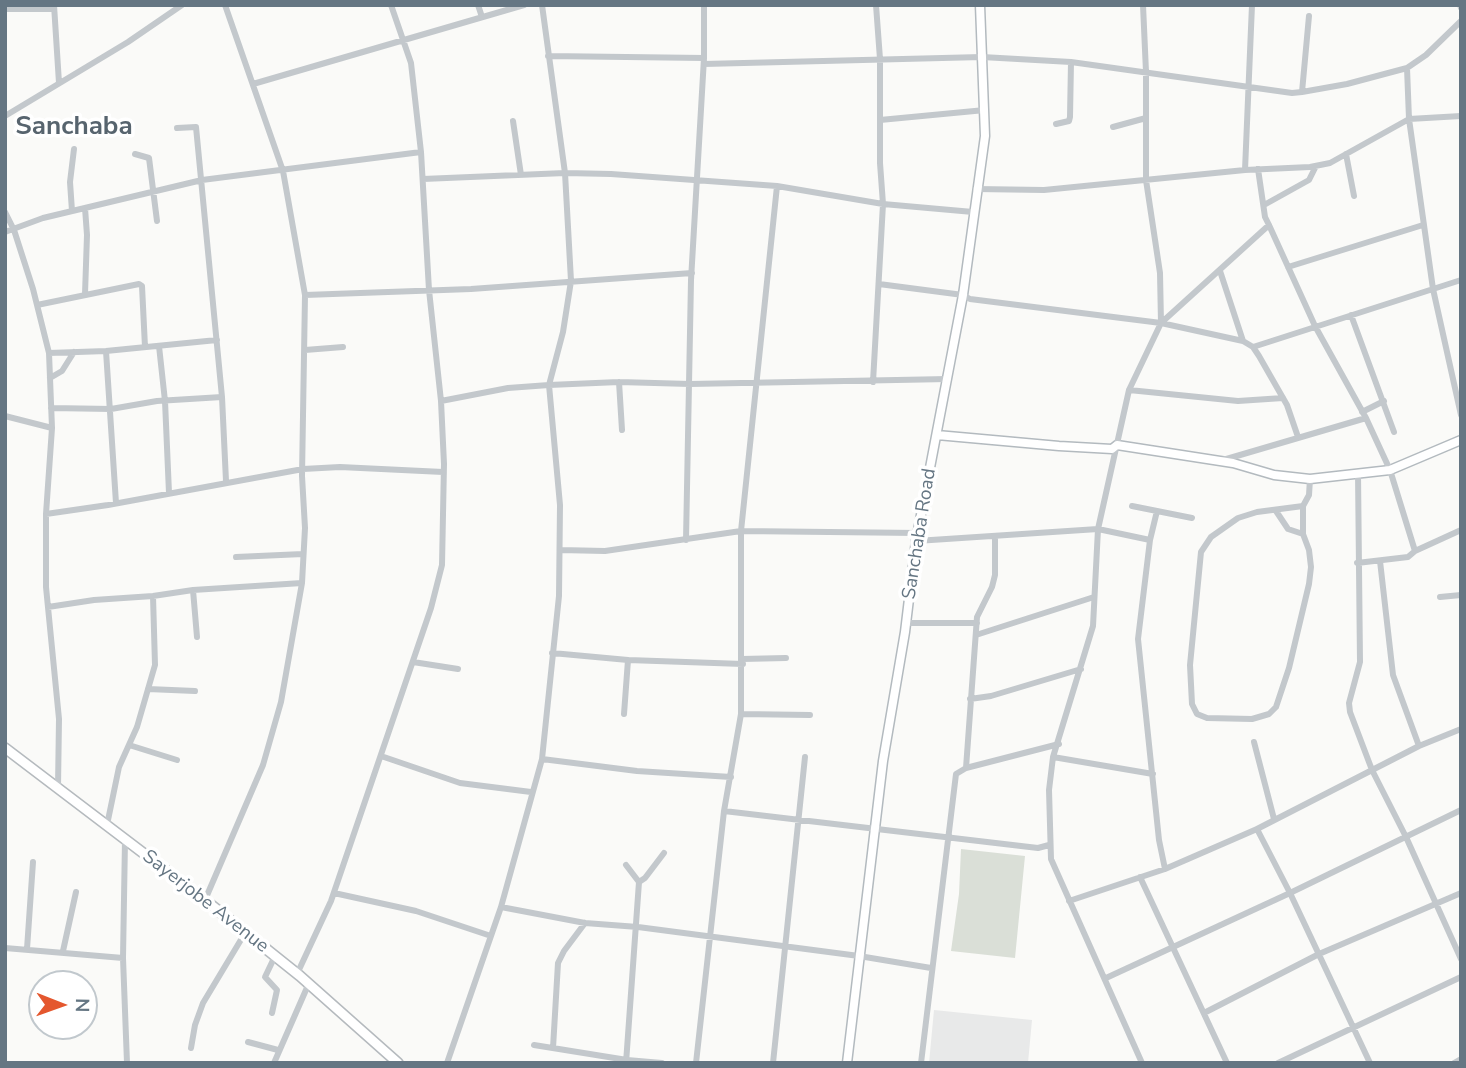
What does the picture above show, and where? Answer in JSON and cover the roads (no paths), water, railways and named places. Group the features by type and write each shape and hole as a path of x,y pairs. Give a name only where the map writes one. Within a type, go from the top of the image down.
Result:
{"main road":[{"name":"Sayerjobe Avenue","path":"5,748 309,983 398,1063"}],"street":[{"path":"6,114 128,43 182,5"},
{"path":"205,900 263,765 287,674 302,583 303,554 305,295 283,171 225,5"},
{"path":"297,974 334,893 431,608 442,565 441,401 429,290 421,152 411,63 391,5"},
{"path":"478,5 482,17"},
{"path":"253,84 524,5"},
{"path":"447,1063 501,907 542,760 559,596 560,505 549,385 563,332 571,281 565,173 542,5"},
{"path":"686,540 692,273 704,61 704,5"},
{"path":"873,382 883,204 876,5"},
{"name":"Sanchaba Road","path":"847,1063 874,828 906,623 916,537 963,296 985,136 980,5"},
{"path":"1143,5 1146,180 1160,273 1161,323"},
{"path":"1245,170 1252,5"},
{"path":"5,9 54,7 59,82"},
{"path":"1303,92 1309,16"},
{"path":"548,56 704,61 982,57 1071,62 1247,87 1303,92 1348,84 1407,68 1426,55 1461,21"},
{"path":"1056,124 1069,121 1070,117 1071,62"},
{"path":"1407,68 1409,119 1423,225 1433,289 1461,415"},
{"path":"880,120 985,110"},
{"path":"976,189 1044,190 1245,170 1316,166 1329,163 1409,119 1461,116"},
{"path":"1112,127 1146,118"},
{"path":"513,121 521,176"},
{"path":"177,128 196,127 222,397 226,481"},
{"path":"72,211 70,182 74,149"},
{"path":"5,232 43,218 202,180 421,152"},
{"path":"135,154 149,158 157,221"},
{"path":"1346,154 1354,196"},
{"path":"1264,205 1310,180 1316,166"},
{"path":"1258,169 1269,225 1315,326 1364,415 1390,470 1415,551"},
{"path":"423,179 565,173 697,180 777,186 883,204 973,212"},
{"path":"696,1063 724,811 741,714 741,531 777,186"},
{"path":"85,208 85,294"},
{"path":"5,212 14,230 49,353 52,428 46,514 48,607 60,719 58,787"},
{"path":"1142,1063 1051,859 1049,790 1053,757 1093,626 1098,529 1129,390 1161,323 1269,225"},
{"path":"1288,267 1423,225"},
{"path":"1220,271 1243,341"},
{"path":"305,295 692,273"},
{"path":"1253,347 1461,280"},
{"path":"37,305 139,284 142,286 145,347"},
{"path":"879,284 970,299 1161,323 1243,341 1253,347 1283,398 1298,437"},
{"path":"1351,315 1394,432"},
{"path":"49,353 106,351 217,340"},
{"path":"159,346 165,401 169,493"},
{"path":"304,350 343,347"},
{"path":"106,351 116,503"},
{"path":"50,378 62,371 74,352"},
{"path":"441,401 508,388 549,385 948,379"},
{"path":"619,382 622,430"},
{"path":"1129,390 1238,401 1283,398"},
{"path":"51,408 111,409 165,401 222,397"},
{"path":"1221,461 1364,415 1384,401"},
{"path":"5,416 52,428"},
{"path":"937,435 1112,449 1117,445 1221,461 1274,475 1310,479 1390,470 1461,440"},
{"path":"46,514 303,469 340,467 443,472"},
{"path":"1358,472 1360,662 1349,703 1350,712 1373,770 1461,958"},
{"path":"1303,506 1238,517 1211,537 1201,552 1190,665 1192,704 1197,714 1207,718 1252,719 1269,714 1276,707 1289,668 1309,584 1309,550 1303,534 1303,506 1309,495 1310,479"},
{"path":"1132,506 1192,518"},
{"path":"1157,511 1150,540 1138,639 1164,869"},
{"path":"1276,511 1288,529 1303,534"},
{"path":"561,550 605,551 741,531 916,537 995,536 1098,529 1150,540"},
{"path":"1357,563 1408,557 1415,551 1461,530"},
{"path":"966,768 977,617 995,575 995,536"},
{"path":"236,557 303,554"},
{"path":"1380,561 1393,675 1419,746"},
{"path":"48,607 193,590 302,583"},
{"path":"193,590 197,636"},
{"path":"1440,597 1461,595"},
{"path":"107,825 119,767 137,727 155,665 153,596"},
{"path":"976,635 1094,597"},
{"path":"906,623 977,623"},
{"path":"552,653 628,660 742,661 786,658"},
{"path":"624,714 628,660"},
{"path":"413,662 458,669"},
{"path":"970,699 991,696 1081,669"},
{"path":"148,690 195,691"},
{"path":"741,714 810,715"},
{"path":"1069,901 1164,869 1256,829 1419,746 1461,729"},
{"path":"1254,742 1274,818"},
{"path":"921,1063 956,774 966,768 1059,744"},
{"path":"129,745 177,760"},
{"path":"381,756 460,783 531,792"},
{"path":"773,1063 805,757"},
{"path":"1053,757 1153,774"},
{"path":"542,760 637,771 731,777"},
{"path":"1106,978 1461,810"},
{"path":"724,811 1038,848 1049,845"},
{"path":"1256,829 1290,892 1370,1063"},
{"path":"125,840 123,958 127,1063"},
{"path":"639,882 664,853"},
{"path":"27,949 33,862"},
{"path":"626,865 639,882 638,928 626,1061"},
{"path":"1140,877 1227,1063"},
{"path":"63,951 76,892"},
{"path":"334,893 416,911 491,936"},
{"path":"1204,1013 1319,954 1461,893"},
{"path":"501,907 585,923 859,956 931,968"},
{"path":"553,1048 558,963 585,923"},
{"path":"191,1048 203,1003 245,933"},
{"path":"5,948 123,958"},
{"path":"272,1013 277,990 265,977 275,956"},
{"path":"1278,1063 1461,977"},
{"path":"274,1063 309,983"},
{"path":"248,1042 278,1050"},
{"path":"534,1045 626,1061 662,1063"},
{"path":"1454,1063 1461,1059"}],"district":[{"name":"Sanchaba","path":"74,128"}]}
